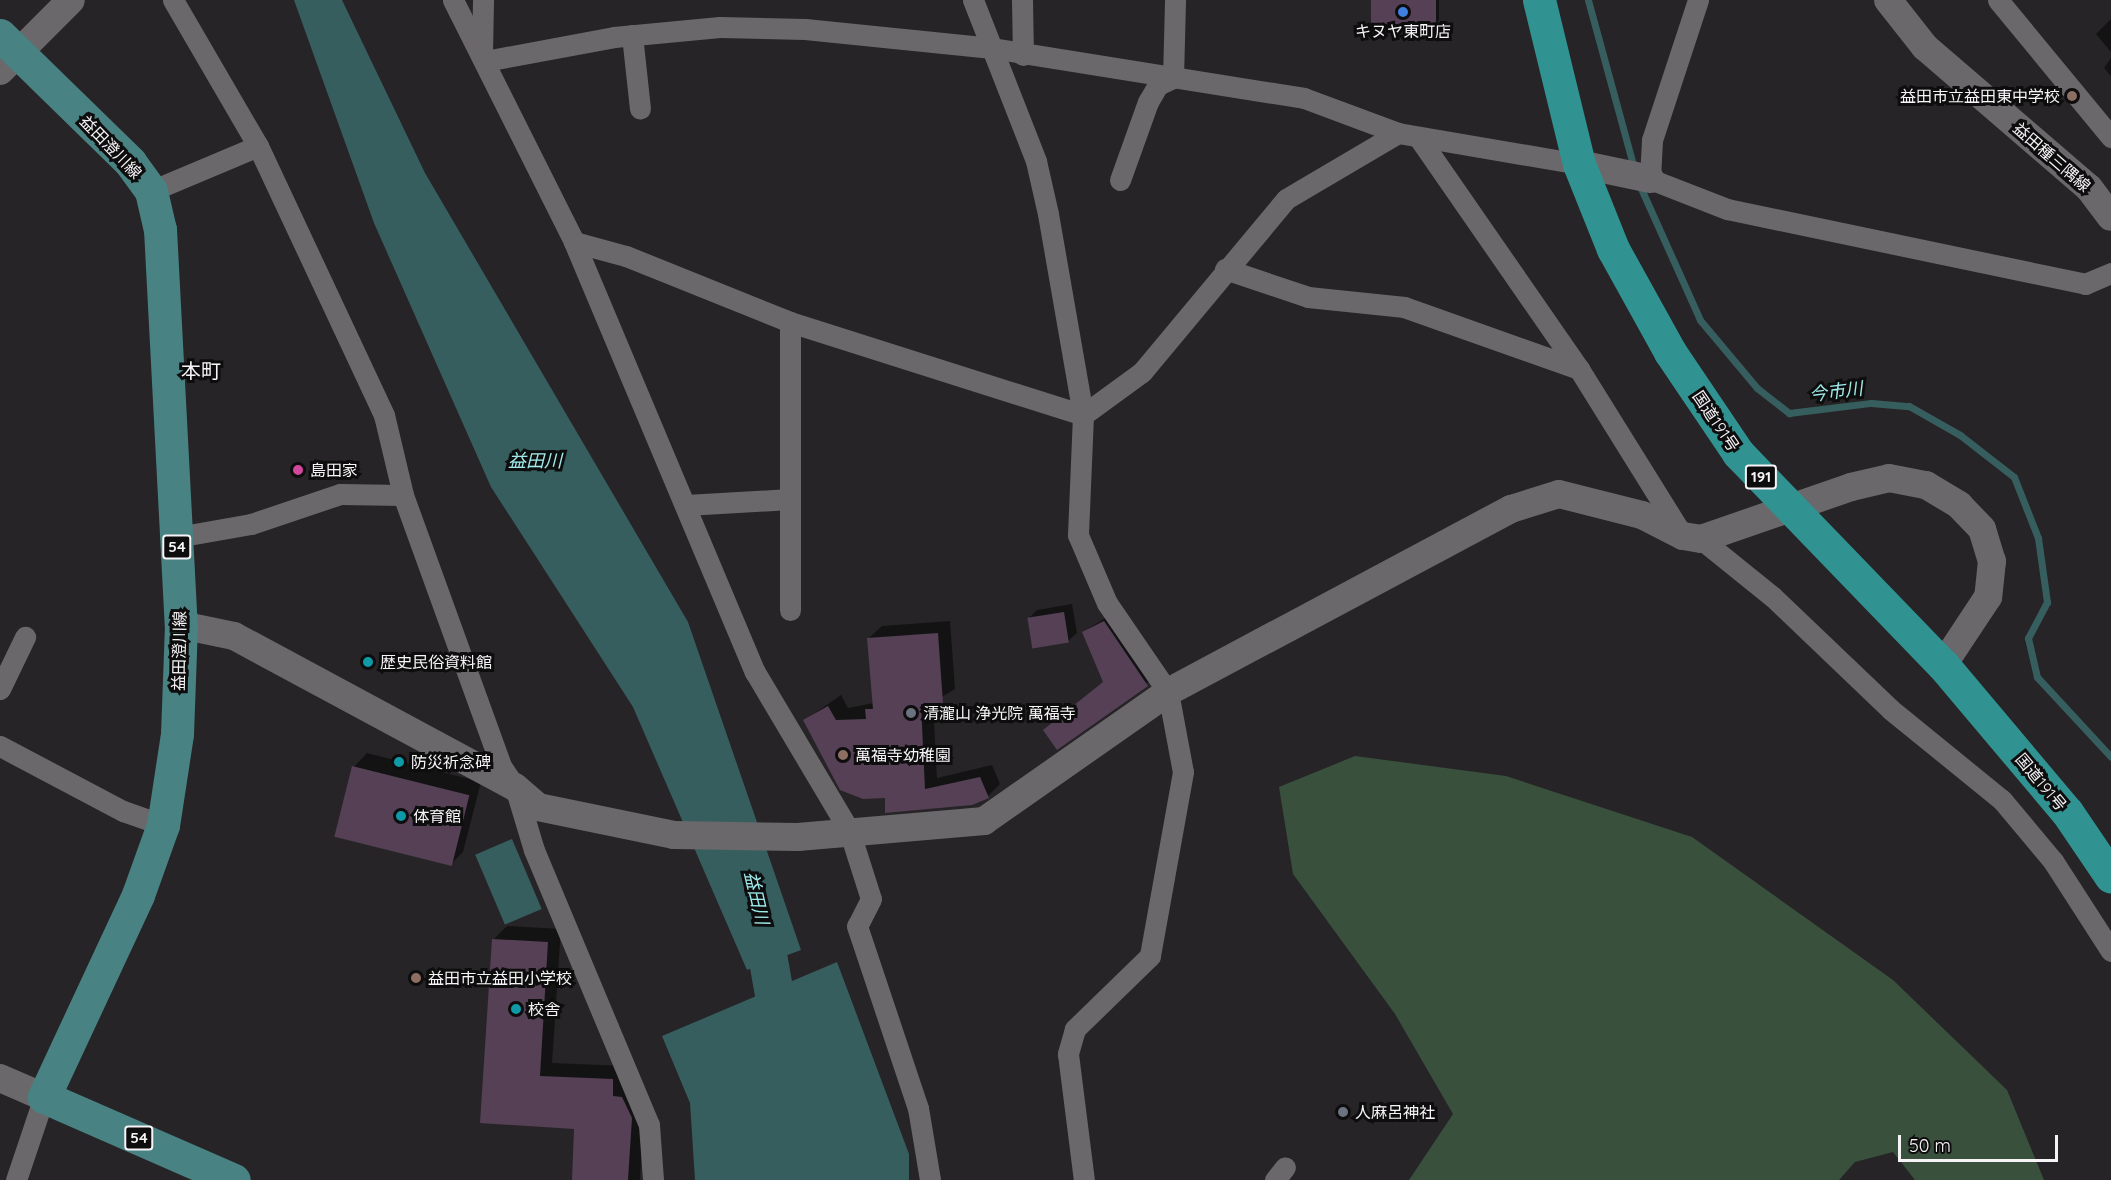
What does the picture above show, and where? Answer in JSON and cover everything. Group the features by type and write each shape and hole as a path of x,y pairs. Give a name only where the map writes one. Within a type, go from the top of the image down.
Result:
{"highway":[{"name":"国道191号","path":"1539,0 1580,164 1613,249 1670,352 1738,453 1943,665 2067,812 2111,877"}],"main road":[{"name":"益田澄川線","path":"6,53 130,162 151,191 160,229 181,625 177,734 163,825 138,895 44,1096"},
{"name":"54","path":"44,1096 234,1180"}],"street":[{"path":"6,53 71,0"},
{"path":"173,0 258,146 384,415 403,495 501,766 515,787 534,850 649,1125 653,1180"},
{"path":"453,0 574,242 755,672 849,830 872,899 857,926 918,1108 930,1180"},
{"path":"483,0 483,57"},
{"path":"972,0 1036,161 1083,415 1076,498 1088,568 1168,692 1183,772 1150,956 1075,1029 1068,1054 1084,1180"},
{"path":"1022,0 1023,55"},
{"path":"1173,78 1175,0"},
{"path":"1650,179 1652,140 1698,0"},
{"name":"益田種三隅線","path":"1888,0 1925,47 2089,188 2111,217"},
{"path":"1998,0 2111,137"},
{"path":"483,57 632,35 720,27 805,29 992,48 1023,55 1304,98 1398,133 1580,164 1650,179 1727,209 2085,284 2111,273"},
{"path":"632,35 640,109"},
{"path":"1120,180 1148,102 1158,85 1173,78"},
{"path":"1083,415 1142,372 1225,269 1286,199 1398,133"},
{"path":"1419,138 1692,538"},
{"path":"151,191 258,146"},
{"path":"574,242 626,256 790,321 1083,415"},
{"path":"1225,269 1308,297 1404,307 1578,369"},
{"path":"790,321 790,610"},
{"path":"1692,538 1851,487 1889,478 1926,485 1959,505 1982,529 1992,561 1988,597 1943,665"},
{"path":"177,537 251,524 340,494 403,495"},
{"path":"181,625 234,636 515,787 538,807 605,825 674,835 798,837 849,830 984,821 1168,692 1510,508 1559,494 1642,516 1692,538 1773,597 1890,709 2002,800 2053,861 2111,951"},
{"path":"686,506 790,499"},
{"path":"0,689 25,637"},
{"path":"0,746 123,811 163,825"},
{"path":"0,1078 44,1096 16,1180"}],"green space":[{"path":"1355,756 1506,776 1692,837 1893,980 2007,1090 2044,1180 1915,1180 1893,1152 1855,1162 1839,1180 1409,1180 1453,1114 1395,1014 1293,874 1279,787"}],"water":[{"name":"益田川","path":"294,0 342,0 425,173 688,622 801,950 747,970 633,707 491,487 374,223"},
{"path":"512,839 542,909 505,925 475,855"},
{"path":"837,962 909,1154 909,1180 695,1180 690,1103 662,1036"}],"building":[{"name":"キヌヤ東町店","path":"1371,0 1436,0 1436,24 1371,24"},
{"path":"1064,612 1069,643 1032,648 1027,618"},
{"path":"1104,621 1148,686 1057,750 1043,730 1103,682 1082,632"},
{"path":"938,633 943,703 921,704 925,789 980,777 989,798 972,805 885,813 885,798 863,799 840,790 803,720 828,706 836,720 866,719 865,709 873,709 867,638"},
{"name":"体育館","path":"352,766 469,795 452,866 334,837"},
{"name":"校舎","path":"492,939 548,942 540,1076 613,1079 613,1096 622,1097 632,1118 628,1180 572,1180 574,1129 480,1123"}],"waterway":[{"name":"今市川","path":"1588,0 1634,168"},
{"name":"今市川","path":"1639,184 1700,320 1757,388 1789,413 1871,403 1909,406 1960,435 2014,477 2038,538 2047,602 2028,638 2037,677 2111,757"},
{"name":"益田川","path":"759,909 782,1040"}],"place":[{"name":"キヌヤ東町店","path":"1403,12"},
{"name":"益田市立益田東中学校","path":"2072,96"},
{"name":"島田家","path":"298,470"},
{"name":"歴史民俗資料館","path":"368,662"},
{"name":"清瀧山 浄光院 萬福寺","path":"911,713"},
{"name":"萬福寺幼稚園","path":"843,755"},
{"name":"防災祈念碑","path":"399,762"},
{"name":"体育館","path":"401,816"},
{"name":"益田市立益田小学校","path":"416,978"},
{"name":"校舎","path":"516,1009"},
{"name":"人麻呂神社","path":"1343,1112"}],"district":[{"name":"本町","path":"201,370"}]}
